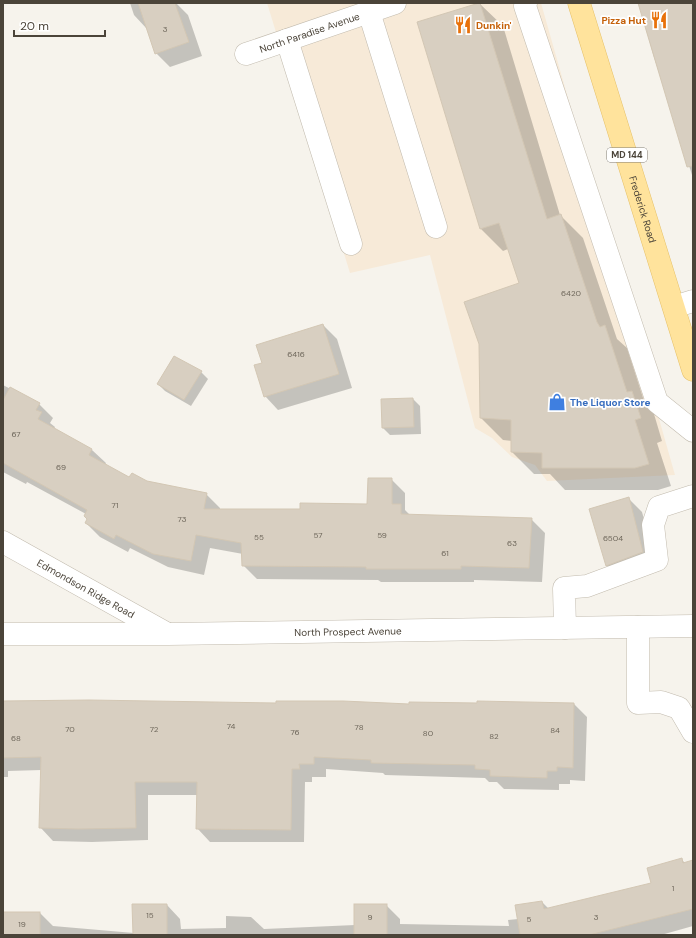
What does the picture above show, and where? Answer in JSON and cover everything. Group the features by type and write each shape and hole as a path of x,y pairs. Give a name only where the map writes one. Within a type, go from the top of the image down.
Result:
{"main road":[{"name":"Frederick Road","path":"579,3 684,304 693,370"}],"street":[{"path":"526,3 525,6 657,402 693,431"},
{"path":"385,6 436,226"},
{"name":"North Paradise Avenue","path":"246,54 385,6"},
{"path":"287,40 351,244"},
{"path":"564,628 564,588 587,586 657,560 653,526 659,507 693,496"},
{"name":"Edmondson Ridge Road","path":"3,542 168,634"},
{"name":"North Prospect Avenue","path":"3,634 168,634 693,626"},
{"path":"638,627 638,703 661,702 680,708 693,732"}],"shaded area":[{"path":"267,3 541,3 675,475 547,481 535,465 512,457 492,438 475,428 430,255 350,273"}],"building":[{"path":"138,3 175,3 189,42 155,54"},
{"path":"480,3 547,219 561,214 597,322 600,327 605,325 627,392 632,391 641,418 635,420 649,464 635,468 542,468 542,453 511,452 511,420 480,418 479,344 464,302 519,283 499,223 480,229 417,22"},
{"path":"638,3 693,3 693,166 687,167"},
{"path":"323,324 339,374 264,397 254,365 262,363 256,345"},
{"path":"174,356 202,371 184,400 157,384"},
{"path":"10,387 40,403 36,410 42,412 38,419 92,449 89,455 129,477 132,473 147,481 207,493 204,509 300,509 300,503 367,504 368,478 392,478 392,504 401,504 401,514 532,518 529,568 461,566 461,569 366,569 366,567 242,566 241,543 196,535 191,561 153,554 116,535 114,539 85,523 87,519 84,516 87,510 3,463 3,400"},
{"path":"413,398 414,427 382,428 381,399"},
{"path":"629,497 643,552 606,566 589,509"},
{"path":"89,700 276,703 276,701 343,701 409,704 409,702 477,703 477,701 574,703 573,768 557,767 557,771 547,771 547,778 490,776 490,770 475,769 475,765 371,763 371,760 314,757 314,764 299,764 300,769 292,769 291,830 196,829 197,782 135,782 136,828 39,828 41,757 3,758 3,701"},
{"path":"682,858 683,863 693,860 693,909 589,935 520,935 515,905 542,901 544,909 651,883 647,868"},
{"path":"132,904 167,904 167,935 133,935"},
{"path":"354,904 387,904 387,935 354,935"},
{"path":"3,912 40,912 40,935 3,935"}],"place":[{"name":"Pizza Hut","path":"659,20"},
{"name":"Dunkin'","path":"463,25"},
{"name":"The Liquor Store","path":"557,402"}]}
